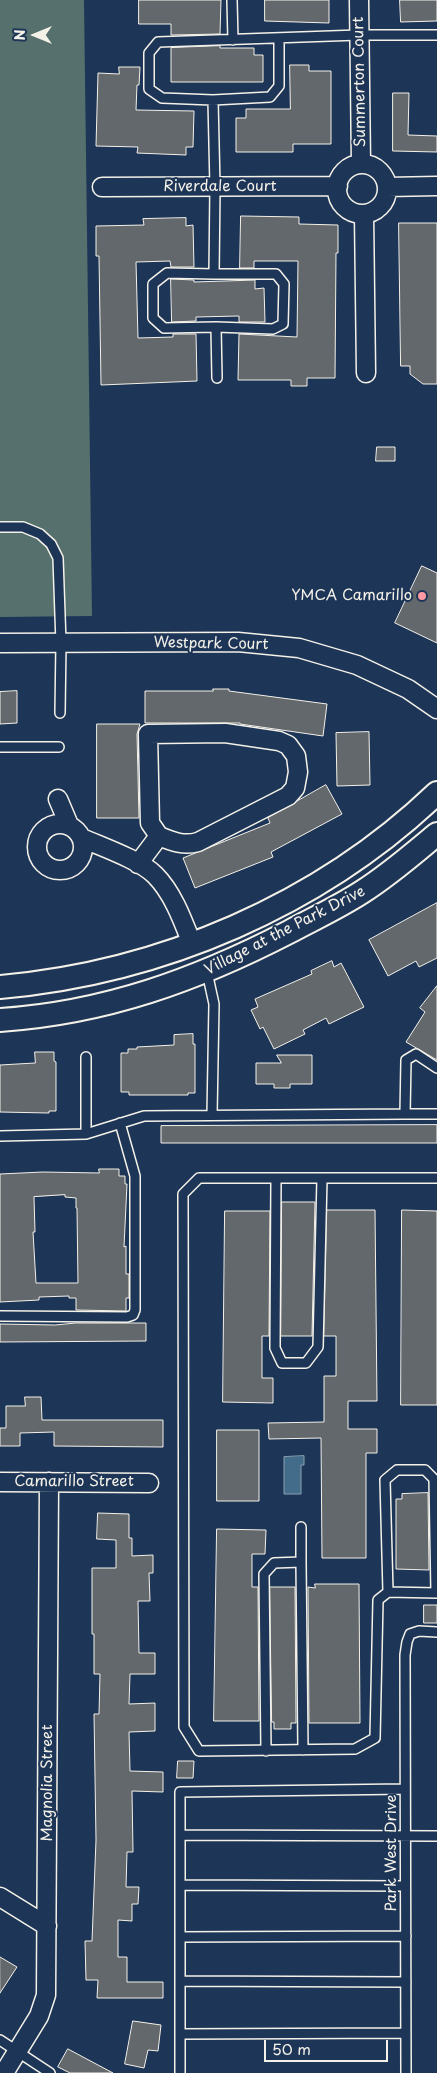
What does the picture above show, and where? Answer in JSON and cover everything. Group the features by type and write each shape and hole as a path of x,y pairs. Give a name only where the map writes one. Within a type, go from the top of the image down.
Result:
{"street":[{"name":"Summerton Court","path":"359,0 361,164"},
{"path":"361,164 376,168 385,180 387,187 386,195 378,208 364,214 356,214 342,204 338,196 338,186 342,174 348,169 361,164"},
{"name":"Riverdale Court","path":"102,187 338,186"},
{"path":"387,187 437,186"},
{"path":"364,214 366,373"},
{"name":"Westpark Court","path":"0,643 238,642 299,648 357,665 408,689 437,709"},
{"path":"224,733 280,741 288,745 296,756 298,772 295,788 288,796 189,845 160,836 150,823 148,734 224,733"},
{"name":"Village at the Park Drive","path":"0,987 64,980 124,966 231,929 306,891 366,850 437,793"},
{"path":"51,825 58,799 69,825"},
{"path":"60,823 69,825 77,830 82,838 84,847 81,856 76,864 64,870 50,868 43,863 37,851 37,842 41,833 51,825 60,823"},
{"name":"Village at the Park Drive","path":"0,1020 55,1014 120,1000 164,988 207,972 363,892 404,863 437,834"},
{"path":"138,864 160,836"},
{"path":"82,838 138,864 155,875 172,900 192,944"},
{"path":"81,856 108,850"},
{"name":"Camarillo Street","path":"0,1482 148,1483"},
{"name":"Magnolia Street","path":"4,2073 39,2016 46,1995 48,1926 49,1482"},
{"path":"0,1896 48,1926"}],"lane":[{"path":"232,0 232,40"},
{"path":"280,38 279,86 270,97 213,100 162,98 149,89 149,53 158,42 359,35 437,35"},
{"path":"213,100 214,274"},
{"path":"168,273 276,274 284,284 283,324 273,329 216,327 164,328 154,318 153,284 168,273"},
{"path":"216,327 217,378"},
{"path":"0,527 19,527 34,530 47,539 55,549 60,567 60,713"},
{"path":"0,747 59,747"},
{"path":"207,972 214,1004 212,1115"},
{"path":"405,1114 406,1060 416,1054 437,1068"},
{"path":"86,1057 86,1134"},
{"path":"0,1136 86,1134 144,1116 437,1114"},
{"path":"0,1316 127,1317 133,1315 135,1310 135,1176 120,1123"},
{"path":"388,1592 385,1480 397,1470 425,1470 434,1479 437,1593 388,1592 378,1600 375,1738 355,1749 199,1751 184,1727 183,1194 199,1178 437,1178"},
{"path":"276,1178 274,1348 282,1363 306,1363 318,1347 322,1178"},
{"path":"301,1527 303,1750"},
{"path":"266,1751 264,1574 274,1563 301,1562"},
{"name":"Park West Drive","path":"406,2073 405,1655 406,1642 410,1634 437,1632"},
{"path":"180,2073 180,1792 405,1789"},
{"path":"180,1835 437,1836"},
{"path":"180,1885 405,1886"},
{"path":"180,1937 406,1936"},
{"path":"180,1981 406,1982"},
{"path":"180,2034 406,2033"},
{"path":"0,2040 50,2073"}],"green space":[{"path":"0,0 84,0 92,616 0,617"}],"water":[{"path":"304,1456 304,1465 301,1465 301,1494 284,1494 284,1457"}],"building":[{"path":"139,0 221,0 220,34 171,35 171,24 139,24"},
{"path":"265,0 329,0 329,23 265,21"},
{"path":"400,0 437,0 437,21 401,22"},
{"path":"220,46 220,48 254,48 254,55 263,55 263,82 171,82 171,48"},
{"path":"290,65 309,65 309,71 331,71 331,144 293,144 293,152 236,152 236,118 246,118 246,109 290,109"},
{"path":"119,67 140,67 136,110 194,111 193,147 186,147 186,155 137,153 138,147 96,146 98,73 119,74"},
{"path":"393,93 409,93 408,135 437,136 437,152 393,151"},
{"path":"241,216 299,217 299,224 338,225 335,378 307,378 307,386 291,386 291,380 238,380 239,334 297,337 298,261 254,261 254,268 240,268"},
{"path":"186,218 186,226 193,225 194,267 171,267 170,261 136,262 138,338 173,337 173,334 196,334 197,381 101,385 99,256 96,256 96,226 144,225 143,219"},
{"path":"399,223 437,223 437,384 423,384 410,374 410,366 401,366"},
{"path":"171,279 194,280 194,282 255,280 255,289 264,288 265,322 239,322 239,316 196,317 196,321 172,322"},
{"path":"377,447 395,447 395,461 376,461"},
{"name":"YMCA Camarillo","path":"422,566 437,573 437,643 395,623"},
{"path":"213,689 229,689 229,691 327,704 323,736 240,723 145,723 145,691 213,691"},
{"path":"17,691 17,723 0,724 0,692"},
{"path":"97,724 140,724 137,734 139,818 97,818"},
{"path":"369,732 370,785 337,786 336,733"},
{"path":"326,785 342,814 271,852 273,857 195,888 183,858 270,823 268,818"},
{"path":"437,903 437,958 419,967 416,961 388,976 369,940"},
{"path":"332,961 334,967 341,963 364,1007 329,1024 326,1018 303,1030 305,1034 274,1049 263,1027 260,1029 251,1010 258,1007 255,999 312,974 311,971"},
{"path":"437,986 437,1060 406,1042 425,1012 420,1008"},
{"path":"193,1034 193,1044 195,1044 195,1093 188,1093 188,1095 129,1095 129,1092 121,1092 121,1053 128,1053 128,1049 137,1049 137,1047 174,1045 174,1035"},
{"path":"35,1052 54,1052 54,1061 56,1062 56,1111 49,1111 49,1113 0,1112 0,1065 35,1063"},
{"path":"277,1055 312,1055 312,1084 290,1084 290,1088 274,1088 274,1084 256,1084 256,1063 281,1063"},
{"path":"437,1125 437,1143 161,1143 161,1126"},
{"path":"99,1169 119,1169 119,1176 125,1176 125,1184 127,1184 124,1247 126,1246 126,1274 129,1274 129,1298 126,1298 126,1311 76,1310 76,1298 69,1298 69,1296 39,1297 39,1300 0,1302 0,1174 43,1172 99,1173","holes":["65,1195 65,1197 76,1198 78,1283 36,1283 33,1232 35,1232 34,1197"]},
{"path":"282,1202 315,1202 312,1336 281,1336"},
{"path":"327,1210 375,1210 377,1401 348,1401 348,1429 377,1429 377,1453 366,1453 366,1558 322,1558 321,1438 269,1439 268,1423 324,1422 324,1376 336,1376 336,1336 324,1336"},
{"path":"402,1210 437,1211 437,1405 401,1405"},
{"path":"225,1211 270,1211 269,1336 262,1336 262,1378 273,1378 273,1403 223,1402"},
{"path":"76,1323 146,1323 146,1341 0,1342 0,1324 55,1325"},
{"path":"25,1397 41,1397 42,1420 163,1420 163,1447 54,1446 54,1432 20,1433 20,1446 0,1446 0,1428 6,1428 6,1406 25,1406"},
{"path":"217,1430 259,1430 259,1501 217,1501"},
{"path":"428,1493 429,1570 396,1569 396,1499 402,1499 402,1494"},
{"path":"98,1513 129,1514 129,1538 132,1538 132,1556 153,1555 153,1573 149,1573 150,1601 138,1601 139,1653 155,1653 155,1674 130,1674 129,1704 155,1703 155,1731 129,1732 130,1771 163,1772 163,1792 132,1791 133,1852 127,1852 126,1887 139,1887 138,1904 132,1904 132,1921 118,1920 118,1957 127,1957 127,1982 163,1982 163,1998 97,1998 98,1980 86,1980 85,1941 92,1941 96,1840 94,1714 99,1714 100,1674 94,1674 92,1568 116,1568 116,1540 97,1539"},
{"path":"217,1529 266,1530 265,1554 252,1554 252,1587 258,1587 259,1721 214,1721"},
{"path":"315,1584 359,1584 360,1723 309,1723 308,1587 315,1588"},
{"path":"270,1587 295,1587 296,1723 291,1723 291,1729 274,1729 274,1722 272,1722"},
{"path":"424,1605 437,1605 437,1623 424,1623"},
{"path":"178,1761 194,1761 193,1778 177,1778"},
{"path":"0,1957 17,1967 0,1993"},
{"path":"133,2021 161,2025 158,2051 148,2050 144,2068 125,2064"},
{"path":"68,2049 113,2073 70,2073 58,2067"}],"place":[{"name":"YMCA Camarillo","path":"422,596"}]}
